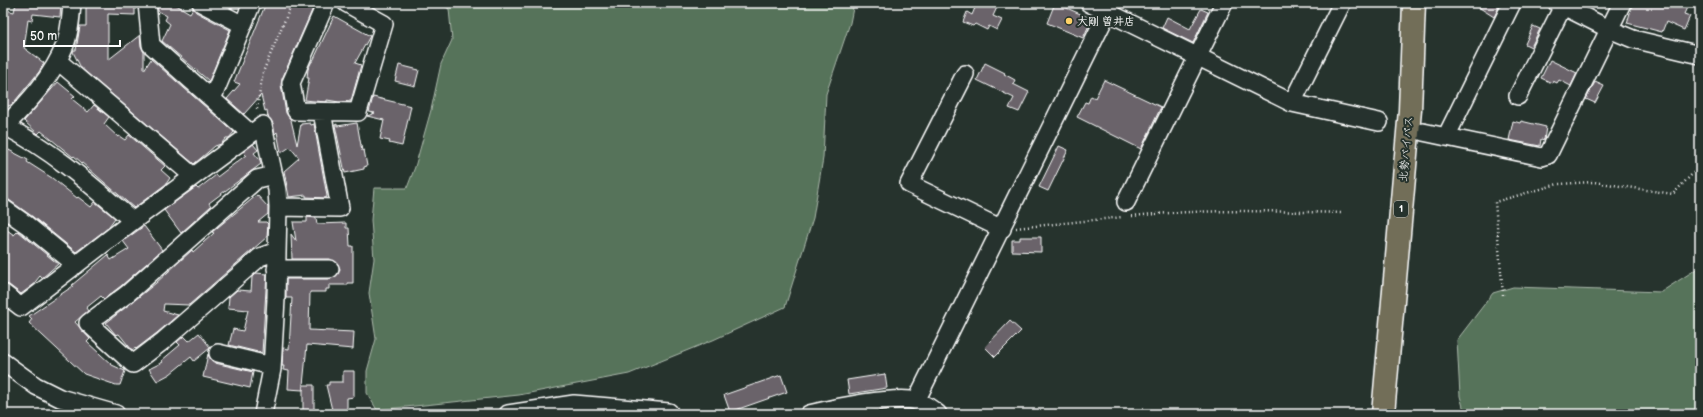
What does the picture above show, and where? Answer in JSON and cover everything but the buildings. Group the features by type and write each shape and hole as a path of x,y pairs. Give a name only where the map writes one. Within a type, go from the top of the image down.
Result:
{"highway":[{"name":"北勢バイパス","path":"1383,414 1410,110 1414,3"}],"street":[{"path":"72,3 67,37 58,61 21,110 4,126 27,138 62,160 133,221"},
{"path":"147,3 151,45 250,133"},
{"path":"201,3 243,25"},
{"path":"212,99 252,3"},
{"path":"326,3 291,83 296,111 358,112 384,24 346,3"},
{"path":"1089,3 1110,7 1197,57 1292,103 1379,122"},
{"path":"1126,202 1224,3"},
{"path":"1292,103 1342,3"},
{"path":"1446,137 1512,3"},
{"path":"1423,132 1542,157 1548,155 1622,3"},
{"path":"1518,96 1560,5 1633,39 1700,55"},
{"path":"916,401 1110,7"},
{"path":"58,61 193,176"},
{"path":"965,74 909,184 1002,229"},
{"path":"278,208 340,208 322,112"},
{"path":"3,293 21,307 250,133 263,125 277,190 278,208 276,299 272,366 263,414"},
{"path":"274,175 257,179 127,294 88,323 133,364 163,341 260,257 277,251"},
{"path":"3,208 27,225 76,265"},
{"path":"276,269 330,269"},
{"path":"218,353 272,366"},
{"path":"3,362 36,386 60,398 117,414"},
{"path":"809,414 890,400 916,401 929,406 938,414"},
{"path":"508,414 574,404 669,412 669,414"}],"path":[{"path":"258,109 263,72 292,3"},
{"path":"1503,295 1495,202 1558,184 1594,182 1672,194 1700,166"},
{"path":"1002,229 1167,212 1253,210 1343,213"}],"green space":[{"path":"440,3 854,3 850,23 826,94 823,158 813,218 785,307 713,340 629,374 519,395 377,410 367,393 367,371 376,339 369,293 374,259 371,220 374,188 407,188 415,167 431,110 441,64 452,40 449,9"},
{"path":"1700,265 1700,414 1465,414 1460,396 1457,340 1493,293 1513,287 1661,292 1695,270"}],"place":[{"name":"大剛 曽井店","path":"1069,21"}]}
